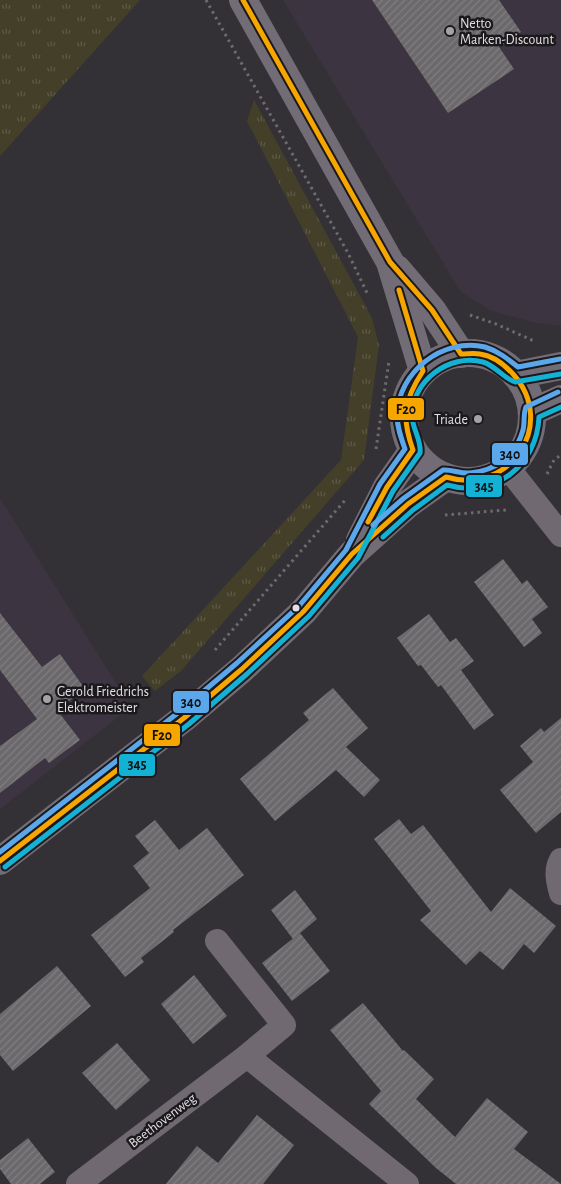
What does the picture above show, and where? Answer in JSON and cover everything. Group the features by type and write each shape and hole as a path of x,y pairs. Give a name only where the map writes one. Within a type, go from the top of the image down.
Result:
{"main road":[{"path":"242,0 390,262 432,310 461,354"},
{"path":"390,262 423,371"},
{"path":"461,354 481,354 500,362 516,375 527,392 532,412 530,433 522,452 508,468 489,478 467,482 446,477 425,466 413,450 405,430 405,409 411,388 423,371 440,359 461,354"},
{"path":"516,375 561,366"},
{"path":"532,412 561,399"},
{"path":"352,554 387,487 413,450"},
{"path":"0,861 177,724 242,670 304,611 352,554 408,504 446,477"}],"street":[{"path":"508,468 561,535"},
{"path":"561,860 559,862 557,881 561,893"},
{"name":"Beethovenweg","path":"78,1184 284,1025 217,941"},
{"path":"246,1056 407,1184"}],"path":[{"path":"206,0 348,253 369,298"},
{"path":"465,313 538,342"},
{"path":"376,454 390,353"},
{"path":"215,651 350,493"},
{"path":"438,516 499,511 510,508 530,496"}],"shaded area":[{"path":"283,0 561,0 561,326 536,323 492,311 461,292"},
{"path":"0,498 131,707 0,809"}],"green space":[{"path":"0,0 140,0 0,156"},
{"path":"254,100 372,318 379,345 364,460 181,671 155,691 142,676 341,460 358,337 247,121"}],"building":[{"path":"372,0 499,0 521,32 499,47 514,69 448,113"},
{"path":"503,559 522,584 527,580 548,607 532,619 542,633 524,647 474,582"},
{"path":"0,613 42,667 60,654 85,689 57,710 80,740 49,763 45,758 0,793 0,746 37,719 0,670"},
{"path":"429,614 450,642 456,638 474,661 461,670 494,715 474,730 441,685 438,687 421,665 418,666 397,638"},
{"path":"333,688 368,728 346,747 380,780 364,797 336,770 275,821 240,779 309,720 303,713"},
{"path":"561,718 561,812 536,833 500,790 533,762 520,746 541,728 544,732"},
{"path":"399,819 411,834 423,825 491,912 510,888 556,926 534,953 524,944 503,970 480,951 466,965 432,932 420,920 431,911 374,839"},
{"path":"155,820 179,850 207,828 244,875 173,930 174,932 141,958 144,962 125,977 91,935 150,888 133,866 149,853 135,836"},
{"path":"295,890 317,919 293,939 271,910"},
{"path":"300,933 330,971 292,1001 262,963"},
{"path":"57,966 91,1006 13,1071 0,1055 0,1014"},
{"path":"194,975 227,1016 193,1044 161,1004"},
{"path":"363,1003 403,1051 434,1079 416,1099 455,1137 487,1098 528,1132 514,1149 561,1184 456,1184 436,1168 369,1104 381,1091 330,1030"},
{"path":"117,1043 150,1080 116,1110 82,1073"},
{"path":"257,1115 294,1145 263,1184 166,1184 197,1146 218,1163"},
{"path":"28,1138 55,1172 40,1184 11,1184 0,1169 0,1160"}],"transit line":[{"name":"F20","path":"0,861 184,718 242,669 304,611 352,554 408,504 446,477 469,480 490,476 507,466 520,451 528,434 531,414 526,394 513,374 502,364 485,355 461,354 432,310 390,262 243,0"},
{"name":"F20","path":"368,522 387,487 413,450 407,428 406,409 412,391 423,371 399,290"},
{"name":"340","path":"0,852 179,712 237,663 299,606 346,550 380,484 405,449 397,419 399,399 405,385 414,372 426,361 454,347 469,345 490,349 518,367 560,359"},
{"name":"345","path":"5,867 189,724 247,674 309,616 358,558 393,491 420,453 420,444 412,421 414,403 418,392 435,372 446,366 470,360 488,364 515,382 561,374"},
{"name":"340","path":"373,525 404,498 443,470 466,473 479,472 503,461 510,455 520,439 526,407 558,392"},
{"name":"345","path":"383,537 413,510 447,485 465,488 481,487 497,482 510,474 522,463 531,450 539,417 561,407"}],"place":[{"name":"Netto Marken-Discount","path":"450,31"},
{"name":"Triade","path":"478,419"},
{"name":"Gerold Friedrichs Elektromeister","path":"47,699"}]}
